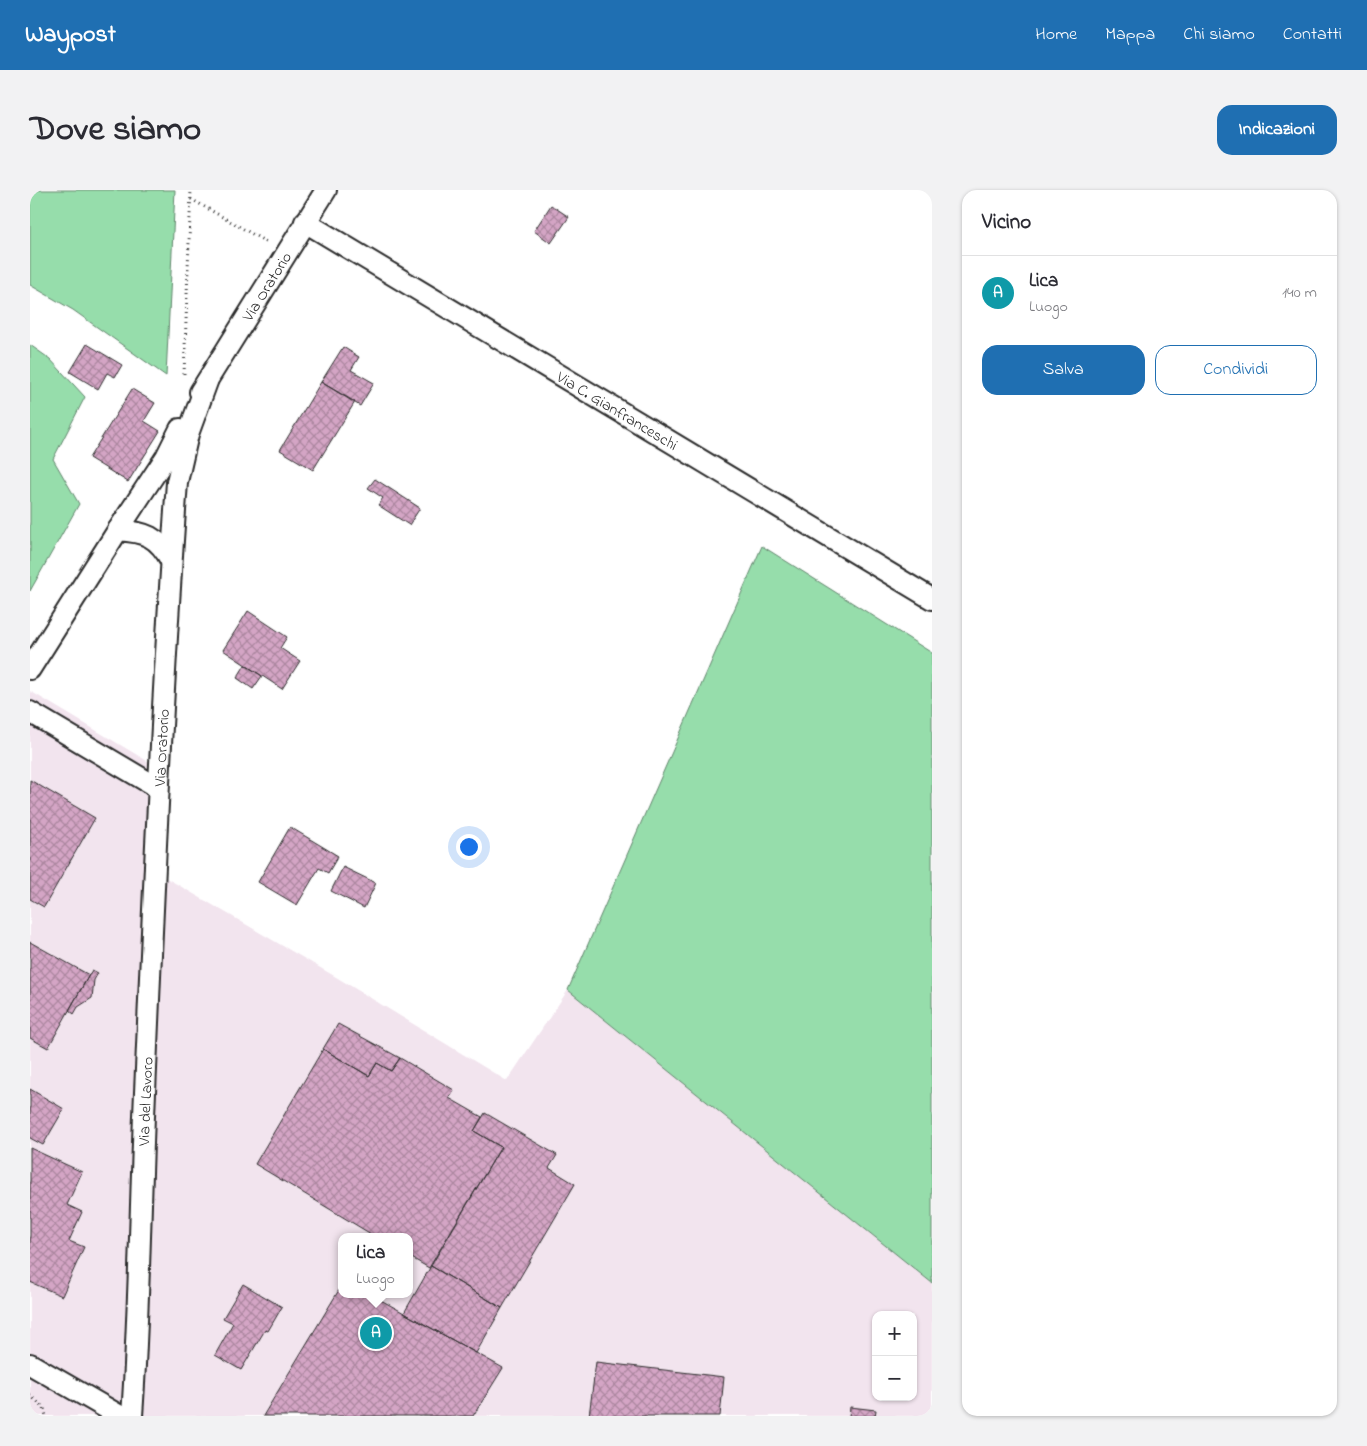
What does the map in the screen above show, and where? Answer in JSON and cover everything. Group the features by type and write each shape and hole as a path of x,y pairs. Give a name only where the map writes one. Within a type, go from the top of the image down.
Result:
{"street":[{"name":"Via Oratorio","path":"30,669 166,457 190,408 326,190"},
{"name":"Via C. Gianfranceschi","path":"305,222 932,599"},
{"name":"Via Oratorio","path":"30,712 158,788 178,474 188,434 207,382"},
{"path":"118,530 133,531 151,536 164,547 171,561"},
{"name":"Via Oratorio","path":"30,656 49,639"},
{"name":"Via del Lavoro","path":"132,1416 136,1358 141,1178 158,788"},
{"path":"30,1364 120,1416"}],"path":[{"path":"185,371 191,190"},
{"path":"190,199 286,253"},
{"path":"30,1394 44,1408 46,1416"}],"shaded area":[{"path":"30,691 164,771 156,872 336,977 507,1081 568,990 932,1283 932,1416 30,1416"}],"green space":[{"path":"30,190 175,190 166,376 73,310 30,285"},
{"path":"30,345 50,359 85,397 53,459 79,504 30,591"},
{"path":"762,546 932,653 932,1283 568,990"}],"building":[{"path":"551,205 569,217 551,243 534,231"},
{"path":"87,344 122,365 115,377 107,373 98,389 70,372"},
{"path":"343,347 359,357 351,370 374,383 360,406 321,382"},
{"path":"321,382 355,402 313,470 280,450"},
{"path":"132,389 155,403 144,421 160,431 128,482 89,458"},
{"path":"375,479 420,508 409,525 378,505 383,498 368,488"},
{"path":"248,611 287,637 280,648 300,661 282,689 223,650"},
{"path":"245,665 262,676 253,689 237,678"},
{"path":"30,780 95,818 44,907 30,899"},
{"path":"290,827 338,856 328,873 319,868 297,905 258,882"},
{"path":"343,867 376,883 364,908 331,891"},
{"path":"30,942 89,975 48,1048 30,1038"},
{"path":"92,970 98,973 94,980 92,998 78,1007 74,1014 69,1010"},
{"path":"338,1024 400,1058 391,1071 377,1063 369,1076 323,1049"},
{"path":"323,1049 369,1076 377,1063 391,1071 400,1058 454,1090 449,1098 482,1117 474,1131 501,1147 429,1268 413,1259 413,1233 369,1233 255,1164"},
{"path":"30,1089 64,1109 43,1145 30,1138"},
{"path":"485,1113 557,1155 549,1168 575,1184 502,1308 431,1266 501,1147 474,1131"},
{"path":"30,1148 82,1172 67,1205 82,1212 69,1241 84,1247 62,1296 30,1282"},
{"path":"431,1266 502,1308 476,1353 404,1313"},
{"path":"243,1284 282,1307 268,1331 265,1330 241,1370 215,1355 233,1323 223,1318"},
{"path":"338,1292 338,1298 377,1298 503,1368 473,1416 263,1416"},
{"path":"596,1362 724,1377 720,1416 589,1416"},
{"path":"850,1407 876,1410 875,1416 849,1416"}],"place":[{"name":"Lica","path":"376,1333"}]}
